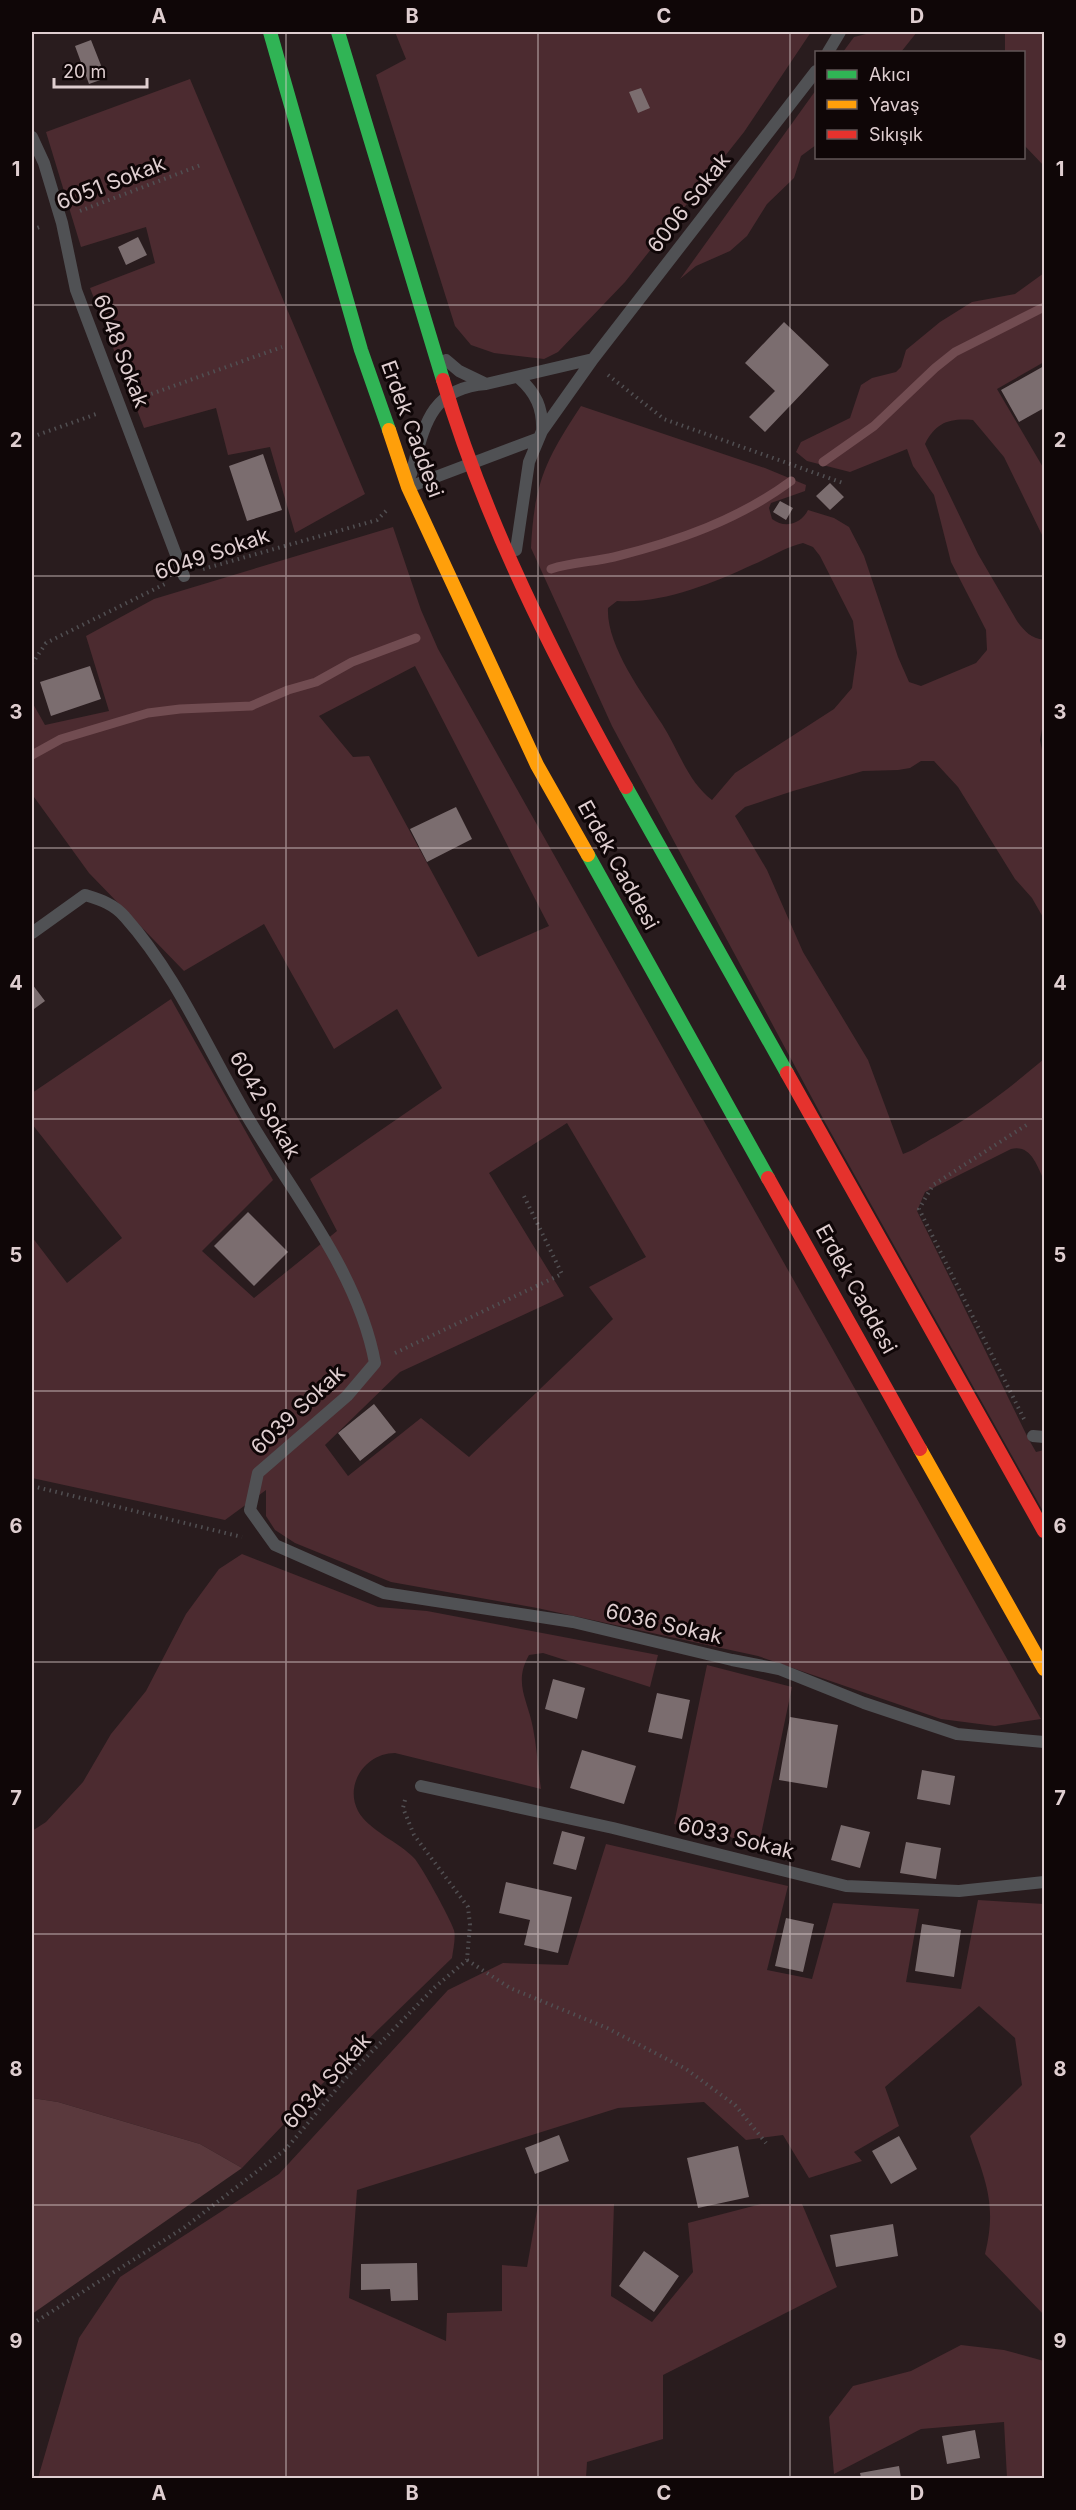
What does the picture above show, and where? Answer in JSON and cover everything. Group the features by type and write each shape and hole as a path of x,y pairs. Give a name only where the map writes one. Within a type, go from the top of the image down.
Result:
{"main road":[{"name":"Erdek Caddesi","path":"270,32 361,351 408,487 537,765 1044,1668"},
{"name":"Erdek Caddesi","path":"338,32 447,395 471,463 514,566 596,733 1044,1531"}],"lane":[{"path":"829,51 840,32"},
{"name":"6006 Sokak","path":"514,566 529,462 540,435 593,359 815,72"},
{"name":"6048 Sokak","path":"32,137 44,163 60,219 76,290 184,576"},
{"path":"433,350 459,371 486,384"},
{"path":"408,487 429,415 447,395 459,389 519,378 593,359"},
{"path":"408,487 540,435 540,407 532,391 519,378"},
{"name":"6042 Sokak","path":"32,933 85,896 108,902 123,915 173,980 239,1104 353,1289 369,1330 375,1363"},
{"name":"6039 Sokak","path":"275,1545 250,1510 258,1473 347,1396 375,1363"},
{"name":"6036 Sokak","path":"275,1545 384,1593 573,1623 779,1669 864,1703 957,1734 1044,1742"},
{"name":"6033 Sokak","path":"421,1786 634,1833 846,1886 959,1891 1044,1882"}],"path":[{"name":"6051 Sokak","path":"32,230 201,165"},
{"path":"32,437 282,346"},
{"path":"593,359 606,373 664,419 843,483"},
{"name":"6049 Sokak","path":"32,664 46,643 124,603 184,576 219,563 377,520 408,487"},
{"path":"1028,1124 933,1185 918,1209 1039,1436"},
{"name":"6039 Sokak","path":"375,1363 562,1274 522,1192"},
{"path":"32,1486 275,1545"},
{"path":"421,1786 408,1793 403,1808 414,1835 468,1907 470,1925 467,1960 510,1988 607,2028 686,2069 735,2105 766,2143"},
{"name":"6034 Sokak","path":"32,2324 185,2227 286,2149 345,2079 435,1987 467,1960"}],"shaded area":[{"path":"395,32 811,32 744,132 625,282 558,352 544,359 494,353 471,345 455,326 376,75 406,59"},
{"path":"874,32 917,32 902,51 844,51 854,37"},
{"path":"1005,32 1044,32 1044,166 1025,146 1025,51 1005,51"},
{"path":"190,79 365,494 295,533 270,447 228,455 216,408 144,428 90,288 155,263 146,227 81,247 46,132"},
{"path":"815,91 815,146 801,156 794,178 767,204 747,236 730,251 696,266 680,279"},
{"path":"1044,273 1044,362 997,389 1044,469 1044,539 1004,457 973,420 944,423 934,431 925,444 978,554 1017,621 1029,634 1044,640 1044,719 1040,740 1044,760 1044,919 1032,898 1015,879 958,787 934,761 921,761 910,768 898,770 863,771 745,807 735,816 767,870 803,952 868,1060 903,1154 979,1110 1044,1059 1044,1180 1028,1153 1018,1148 1011,1149 925,1192 917,1211 1028,1438 1036,1452 1044,1450 1044,1513 826,1124 612,726 531,548 535,506 544,472 559,441 581,406 765,468 806,485 805,491 771,503 769,508 772,519 782,524 792,524 801,519 808,510 834,518 849,527 864,556 898,657 909,682 921,686 976,663 987,650 986,630 951,562 934,495 913,466 907,449 850,472 807,461 796,452 801,442 850,418 861,385 872,378 896,372 901,367 906,350 940,322 972,302 1015,294","holes":["803,543 813,547 820,556 853,621 857,653 852,688 834,709 735,773 712,800 690,775 668,734 627,668 613,637 608,608 617,601 669,596 703,586 796,545"]},
{"path":"393,527 421,610 438,649 1041,1719 995,1726 941,1719 758,1656 537,1608 391,1582 295,1543 275,1530 266,1516 266,1490 225,1520 32,1478 32,1237 67,1283 122,1238 32,1124 32,1093 171,999 273,1180 202,1251 254,1298 337,1231 310,1179 442,1088 397,1009 334,1049 264,924 184,971 89,873 34,797 32,805 32,702 45,725 109,711 86,636 154,599","holes":["415,666 549,926 478,957 369,756 353,757 319,716","567,1123 646,1257 589,1287 613,1319 469,1457 421,1418 348,1476 325,1445 400,1372 564,1296 489,1173"]},
{"path":"242,1554 378,1607 427,1611 658,1655 650,1687 543,1653 529,1655 524,1665 522,1683 531,1718 541,1789 395,1753 375,1758 360,1772 354,1791 354,1801 358,1811 369,1824 408,1852 418,1863 454,1930 452,1958 320,2086 242,2168 200,2144 58,2102 32,2098 32,1831 46,1822 83,1782 111,1734 146,1691 186,1614 219,1569"},
{"path":"707,1665 792,1687 759,1844 674,1824"},
{"path":"606,1844 788,1886 767,1970 812,1979 833,1903 919,1909 906,1982 961,1989 978,1900 1044,1904 1044,2315 985,2254 990,2207 985,2181 970,2136 1022,2085 1015,2038 979,2006 885,2087 899,2126 854,2152 862,2161 809,2178 783,2135 746,2140 704,2102 618,2108 357,2190 349,2298 446,2341 447,2313 502,2311 502,2265 527,2267 538,2205 614,2204 611,2296 652,2322 693,2272 688,2223 761,2204 802,2204 837,2287 663,2375 663,2439 587,2462 586,2478 38,2478 79,2338 120,2277 279,2174 448,1990 503,1963 568,1965"},
{"path":"32,2098 58,2102 200,2144 242,2168 32,2314"},
{"path":"961,2345 1004,2350 1044,2361 1044,2478 1007,2478 1004,2422 921,2429 834,2474 829,2417 853,2386 911,2371"}],"building":[{"path":"91,40 106,78 89,84 75,46"},
{"path":"641,88 650,108 638,113 629,92"},
{"path":"138,237 147,255 126,265 118,247"},
{"path":"784,322 829,365 765,432 749,417 775,391 745,363"},
{"path":"1044,366 1044,408 1019,422 1001,390"},
{"path":"263,454 282,510 247,521 229,466"},
{"path":"830,483 844,497 830,510 816,496"},
{"path":"780,501 793,508 786,520 773,512"},
{"path":"90,666 101,699 51,716 40,682"},
{"path":"456,807 472,839 427,862 410,829"},
{"path":"32,984 45,1001 34,1009 32,1006"},
{"path":"248,1212 288,1252 254,1286 214,1246"},
{"path":"374,1404 396,1432 360,1461 338,1433"},
{"path":"553,1679 585,1688 577,1719 545,1709"},
{"path":"657,1693 690,1700 682,1739 648,1732"},
{"path":"790,1717 838,1725 827,1788 779,1780"},
{"path":"582,1750 636,1766 624,1804 570,1788"},
{"path":"922,1770 955,1776 950,1805 917,1799"},
{"path":"841,1825 870,1832 860,1868 831,1860"},
{"path":"562,1831 585,1837 576,1870 553,1864"},
{"path":"906,1842 941,1848 936,1879 900,1873"},
{"path":"506,1882 572,1897 558,1953 524,1945 530,1920 499,1913"},
{"path":"786,1918 814,1924 803,1972 775,1966"},
{"path":"922,1924 961,1930 954,1977 915,1971"},
{"path":"559,2135 569,2161 535,2174 525,2148"},
{"path":"899,2136 917,2169 891,2184 872,2151"},
{"path":"738,2146 749,2197 698,2208 687,2158"},
{"path":"893,2224 898,2256 836,2267 830,2235"},
{"path":"644,2251 679,2276 654,2312 619,2286"},
{"path":"417,2263 418,2300 391,2301 390,2289 361,2290 361,2264"},
{"path":"975,2430 980,2458 947,2464 942,2436"},
{"path":"899,2466 901,2478 861,2478 860,2473"}],"waterway":[{"path":"823,462 874,426 955,352 1044,307"},
{"path":"551,569 614,557 707,528 750,507 791,481"},
{"path":"32,755 61,739 148,713 180,709 251,706 288,690 316,682 352,662 416,638"}],"traffic: fast":[{"path":"270,32 361,350 389,430"},
{"path":"338,32 443,380"},
{"path":"626,787 787,1073"},
{"path":"588,855 768,1178"}],"traffic: slow":[{"path":"389,430 408,487 537,765 588,855"},
{"path":"920,1449 1044,1669"}],"traffic: jam":[{"path":"443,380 460,433 500,537 573,689 626,787"},
{"path":"787,1073 1044,1531"},
{"path":"768,1178 920,1449"}]}
